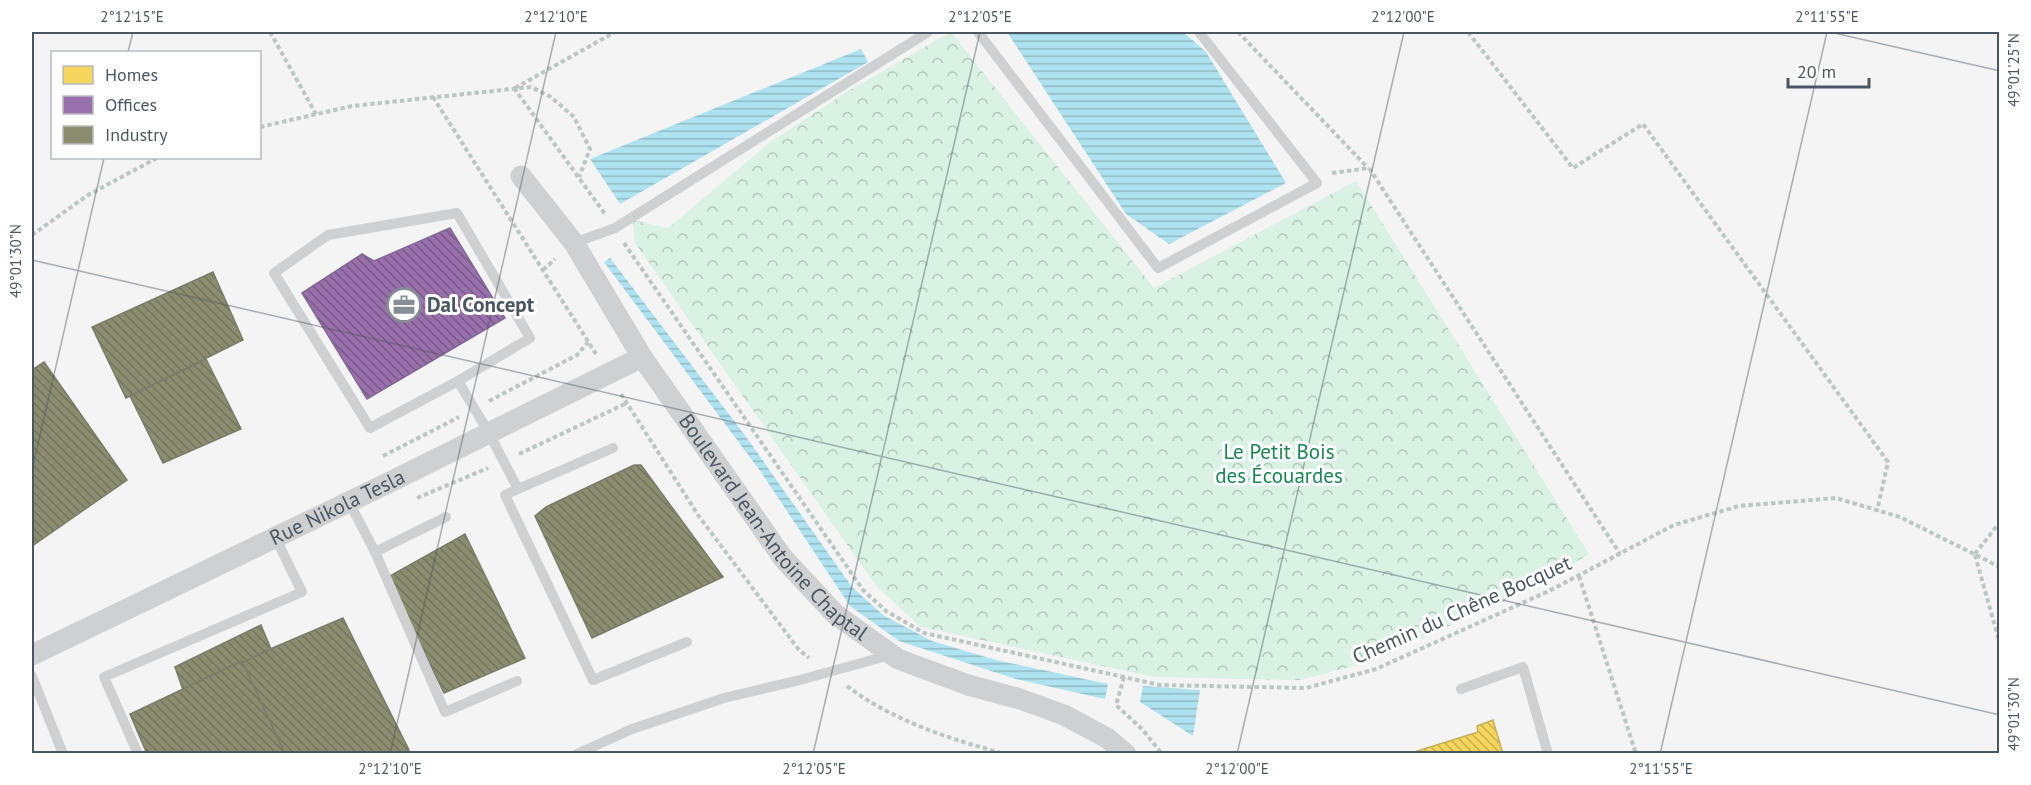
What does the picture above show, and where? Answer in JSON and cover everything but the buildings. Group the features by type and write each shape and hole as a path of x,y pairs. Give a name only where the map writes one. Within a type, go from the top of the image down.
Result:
{"street":[{"name":"Boulevard Jean-Antoine Chaptal","path":"521,176 574,243 642,357 783,558 835,614 898,659 968,685 1020,699 1064,715 1107,738 1126,753"},
{"name":"Rue Nikola Tesla","path":"32,655 642,357"}],"lane":[{"path":"574,243 615,228 928,32"},
{"path":"978,32 1158,268 1317,183 1199,32"},
{"path":"457,213 530,338 458,381 370,428 274,273 328,235 457,213"},
{"path":"458,381 489,433 518,489"},
{"path":"613,448 506,495 593,680 687,642"},
{"path":"349,502 375,552 445,712 517,681"},
{"path":"375,552 446,516"},
{"path":"138,753 104,677 302,592 275,537"},
{"path":"577,753 632,729 724,698 890,655"},
{"path":"1461,689 1523,667 1548,753"},
{"path":"32,676 63,753"}],"path":[{"path":"270,32 316,114"},
{"path":"514,88 615,32"},
{"path":"1238,32 1369,168 1620,554"},
{"path":"1468,32 1572,168 1643,124 1888,462 1877,511"},
{"path":"261,128 352,106 531,87 551,97 574,117 590,149 579,177"},
{"name":"Chemin du Chêne Bocquet","path":"514,88 615,228 863,590 886,611 924,633 1160,685 1306,688 1376,669 1530,600 1674,525 1739,506 1836,498 1900,517 2000,567"},
{"path":"32,235 88,195 155,159"},
{"path":"1311,175 1369,168"},
{"path":"374,461 577,355 588,342"},
{"path":"2000,522 1975,554 2000,644"},
{"path":"1578,576 1636,753"},
{"path":"1124,677 1116,705 1142,729 1162,753"}],"green space":[{"name":"Le Petit Bois des Écouardes","path":"951,32 1154,288 1356,181 1589,554 1536,587 1370,662 1300,680 1154,677 921,627 877,587 635,243 633,220 668,228 769,143 850,90"}],"water":[{"path":"1007,32 1183,32 1206,52 1286,183 1169,244 1126,214"},
{"path":"861,49 868,62 620,204 590,159"},
{"path":"610,258 744,434 852,587 883,615 932,641 996,660 1108,684 1105,699 1016,679 899,641 850,606 761,472 604,262"},
{"path":"1143,686 1200,690 1193,736 1140,702"}],"place":[{"name":"Dal Concept","path":"404,305"}]}
